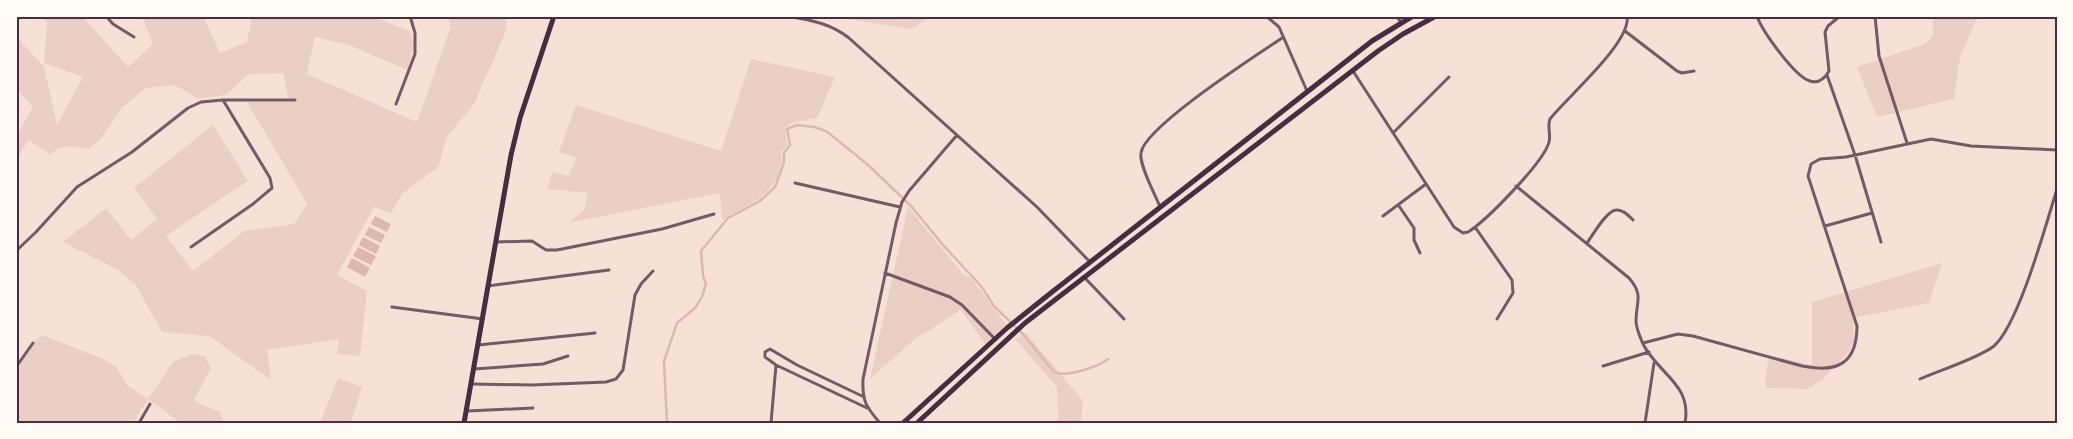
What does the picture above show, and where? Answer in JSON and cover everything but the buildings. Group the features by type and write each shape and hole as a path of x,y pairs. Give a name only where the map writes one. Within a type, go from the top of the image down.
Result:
{"highway":[{"path":"464,423 509,162 520,118 554,16"},
{"path":"903,423 1007,328 1046,296 1161,208 1372,41 1413,16"},
{"path":"917,423 1025,323 1352,70 1403,34 1436,16"},
{"path":"1282,112 1288,120"},
{"path":"1046,296 1052,302"},
{"path":"996,339 1000,345"}],"street":[{"path":"106,16 112,24 134,37"},
{"path":"396,104 415,54 415,33 410,16"},
{"path":"787,16 824,23 838,29 1037,207 1090,262"},
{"path":"1266,16 1279,27 1282,38 1307,92"},
{"path":"1396,16 1401,22"},
{"path":"1352,70 1458,231 1468,232 1516,186 1547,148 1550,141 1550,119 1605,59 1625,31 1627,25 1626,16"},
{"path":"1757,16 1770,37 1800,75 1810,81 1817,82 1827,76"},
{"path":"1840,16 1828,26 1825,32 1830,66 1827,76 1855,155 1881,242"},
{"path":"1874,16 1879,56 1908,144"},
{"path":"1625,31 1677,72 1694,71"},
{"path":"1161,208 1140,155 1143,146 1150,136 1205,91 1282,38"},
{"path":"1393,133 1449,77"},
{"path":"191,247 253,204 272,188 270,178 223,100"},
{"path":"16,251 36,232 76,187 132,152 188,108 201,102 223,100 295,100"},
{"path":"880,423 868,408 862,396 863,379 900,207 907,194 957,134"},
{"path":"1643,343 1678,334 1693,336 1820,370 1841,365 1854,351 1857,341 1857,326 1808,176 1809,167 1815,161 1855,155 1931,139 1971,146 2057,150"},
{"path":"795,183 900,207"},
{"path":"1383,216 1399,206 1426,184"},
{"path":"1516,186 1587,243 1636,286 1639,294 1636,322 1643,343 1654,362 1684,395 1686,404 1685,423"},
{"path":"1920,379 1982,353 1999,340 2016,309 2057,189"},
{"path":"1399,206 1414,228 1414,240 1420,253"},
{"path":"1587,243 1601,223 1612,212 1616,210 1624,212 1633,220"},
{"path":"1824,226 1872,213"},
{"path":"495,242 532,241 546,250 558,250 662,229 714,214"},
{"path":"1475,227 1512,280 1513,293 1497,319"},
{"path":"488,286 609,270"},
{"path":"472,384 573,384 606,382 616,379 623,370 635,295 641,284 653,271"},
{"path":"885,273 950,297 962,305 996,339"},
{"path":"1085,278 1124,319"},
{"path":"392,307 483,319"},
{"path":"478,345 595,333"},
{"path":"16,367 33,343"},
{"path":"862,396 797,365 774,351 766,351 765,357 776,366 868,408"},
{"path":"1603,366 1649,352"},
{"path":"474,369 543,364 568,356"},
{"path":"1646,423 1654,362"},
{"path":"771,423 776,366"},
{"path":"146,423 140,421 150,404"},
{"path":"467,411 534,408"}],"shaded area":[{"path":"41,16 82,16 128,67 153,44 142,16 203,16 220,53 247,42 252,16 372,16 410,31 414,45 407,70 349,45 315,37 307,74 417,122 450,29 449,16 507,16 506,31 474,104 446,138 439,166 403,193 391,213 374,207 337,275 367,291 360,356 337,354 339,339 267,350 271,380 209,336 162,332 135,284 118,270 63,242 106,208 131,240 157,219 134,188 213,125 248,181 166,236 193,271 244,231 294,224 307,204 247,102 289,102 283,73 248,74 226,95 198,99 175,85 146,88 123,107 100,140 89,149 63,147 50,155 29,140 16,159 16,137 33,107 16,88 16,36 44,67 57,125 83,77 44,63 47,23"},
{"path":"827,16 932,16 912,29"},
{"path":"1933,16 1978,16 1960,57 1954,99 1877,117 1857,67 1927,43 1933,34"},
{"path":"751,59 835,77 817,118 791,123 785,128 787,145 781,152 782,161 778,174 768,191 754,202 722,220 720,193 568,223 584,210 588,193 547,189 552,172 569,176 576,157 559,152 576,105 721,151"},
{"path":"908,207 962,273 971,278 1006,324 985,344 961,310 915,339 870,379"},
{"path":"375,216 391,224 387,232 371,224"},
{"path":"369,227 385,235 381,243 365,235"},
{"path":"363,237 380,246 376,254 359,245"},
{"path":"358,247 376,256 371,265 353,256"},
{"path":"352,258 370,268 365,277 347,267"},
{"path":"1942,263 1929,303 1853,318 1855,340 1849,352 1822,380 1808,389 1767,388 1765,381 1769,355 1812,365 1812,302"},
{"path":"1026,333 1083,401 1081,423 1058,423 1057,387 1015,339"},
{"path":"42,335 106,360 117,368 128,386 148,399 133,423 16,423 16,366 33,343"},
{"path":"191,354 205,356 211,369 194,399 198,403 220,412 224,423 176,423 177,420 148,399 173,362"},
{"path":"338,378 362,387 351,423 320,423"}],"waterway":[{"path":"667,423 664,361 677,323 695,308 702,297 706,284 703,276 701,251 728,218 760,201 775,187 784,162 784,153 790,145 787,129 797,125 826,131 867,164 911,206 943,245 981,286 994,306 1023,334 1054,372 1073,373 1108,359"}]}
